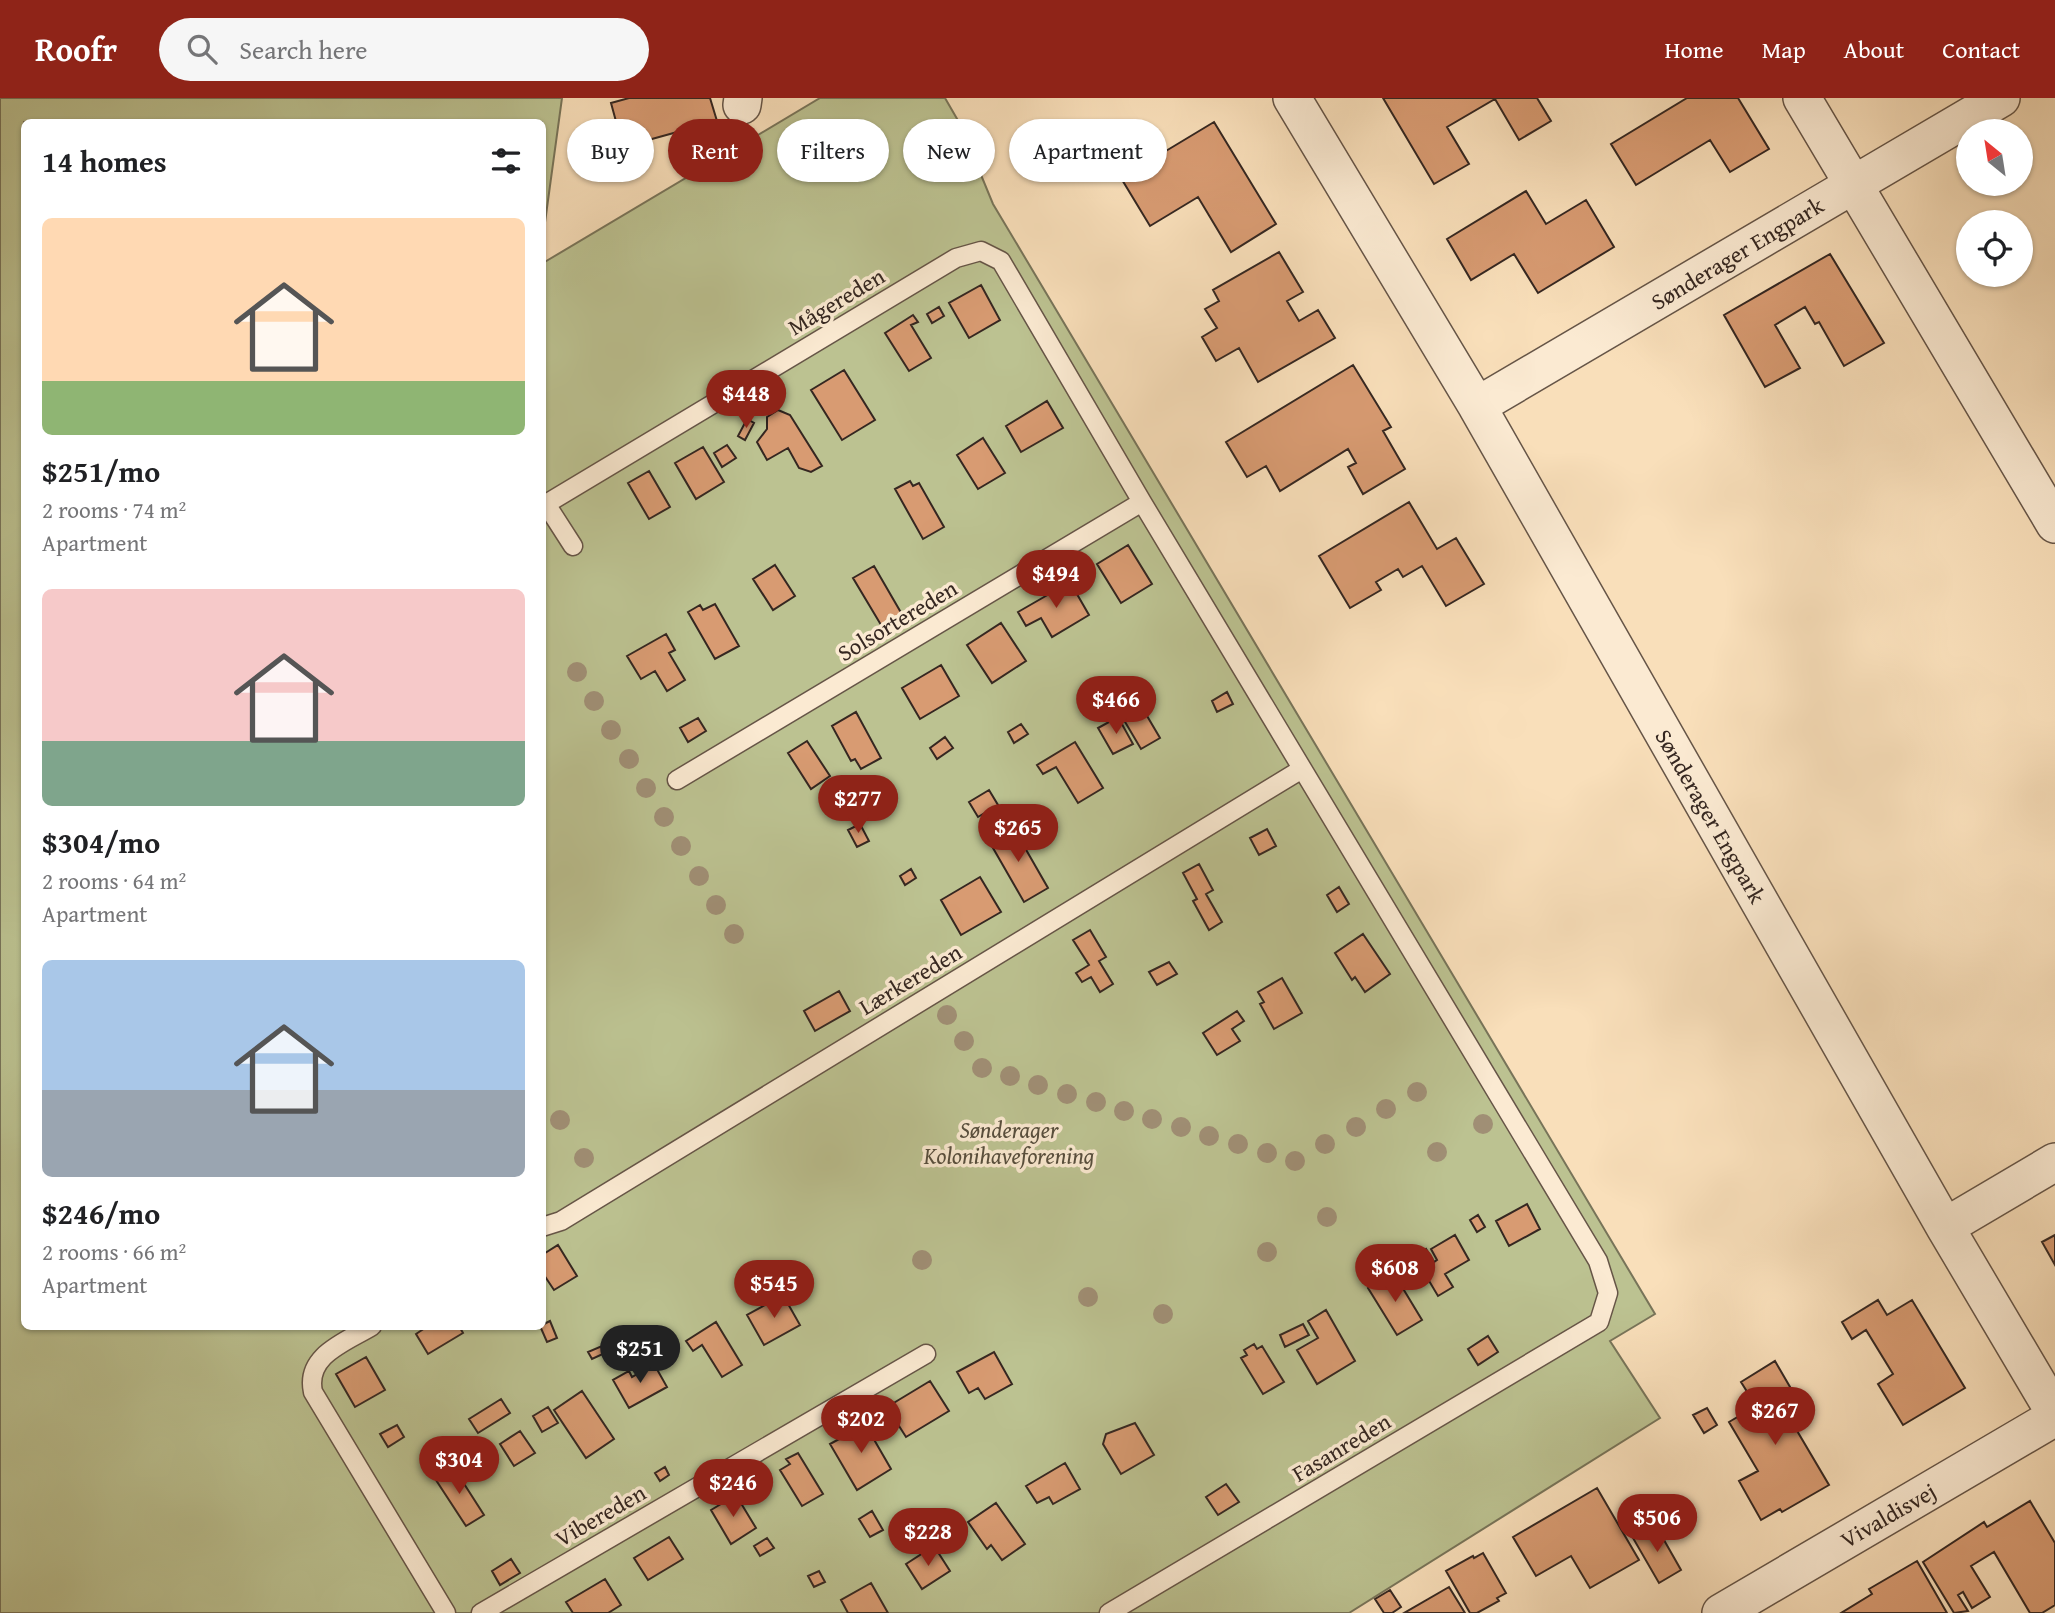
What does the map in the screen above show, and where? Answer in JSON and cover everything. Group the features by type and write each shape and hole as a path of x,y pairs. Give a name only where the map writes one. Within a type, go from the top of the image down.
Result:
{"street":[{"name":"Sønderager Engpark","path":"1292,98 1477,406 2055,1415"},
{"path":"1801,98 2055,524"},
{"name":"Sønderager Engpark","path":"1477,406 2001,98"},
{"path":"1945,1227 2055,1162"},
{"name":"Vivaldisvej","path":"1721,1613 2055,1415"}],"lane":[{"name":"Mågereden","path":"573,546 546,504 956,258 981,251 1001,261 1142,502"},
{"path":"1142,502 1302,769"},
{"name":"Solsortereden","path":"677,780 1142,502"},
{"name":"Lærkereden","path":"546,1226 561,1221 1302,769"},
{"name":"Fasanreden","path":"1109,1613 1599,1322 1608,1293 1598,1261 1466,1037 1302,769"},
{"path":"366,1330 319,1360 311,1376 313,1392 446,1613"},
{"name":"Vibereden","path":"481,1613 926,1353"}],"green space":[{"name":"Sønderager Kolonihaveforening","path":"0,98 562,98 546,215 546,119 21,119 21,1330 546,1330 546,261 679,182 763,182 763,132 777,124 777,182 889,182 889,119 785,119 820,98 945,98 957,119 903,119 903,182 984,182 993,204 1655,1314 1610,1341 1660,1418 1349,1613 0,1613"}],"building":[{"path":"629,98 710,98 716,119 668,119 668,135 654,138 654,119 615,119 611,103"},
{"path":"1383,98 1537,98 1551,121 1519,140 1495,99 1447,127 1469,164 1434,184"},
{"path":"1687,98 1738,98 1769,149 1730,172 1710,140 1636,185 1611,144"},
{"path":"1214,122 1276,224 1231,252 1198,197 1150,226 1123,182 1167,182 1167,150"},
{"path":"1526,191 1546,224 1586,200 1614,247 1538,293 1514,254 1471,280 1447,239"},
{"path":"1279,252 1303,292 1287,301 1299,321 1318,310 1335,338 1258,382 1239,348 1216,361 1202,337 1217,328 1205,309 1219,301 1213,290"},
{"path":"1830,254 1884,343 1844,366 1819,322 1815,324 1805,307 1775,325 1800,368 1765,387 1724,315"},
{"path":"981,285 1000,320 969,338 949,303"},
{"path":"939,307 944,316 932,323 927,314"},
{"path":"913,315 918,322 911,325 931,358 909,371 885,333"},
{"path":"1353,365 1391,427 1383,431 1405,469 1363,494 1348,467 1356,463 1348,449 1280,491 1266,466 1247,477 1226,442"},
{"path":"844,370 875,420 842,440 811,390"},
{"path":"1047,401 1063,428 1021,452 1006,426"},
{"path":"778,410 790,415 822,466 811,472 799,468 788,448 767,460 757,442 767,429 767,417"},
{"path":"747,419 754,423 745,440 738,436"},
{"path":"983,438 1005,473 978,489 957,455"},
{"path":"727,445 736,458 722,467 714,453"},
{"path":"703,447 724,482 696,499 675,463"},
{"path":"649,471 670,507 649,519 628,483"},
{"path":"910,481 913,486 919,483 944,527 923,539 895,489"},
{"path":"1409,502 1437,549 1456,538 1484,584 1446,606 1422,566 1403,577 1398,569 1376,582 1381,590 1350,608 1319,556"},
{"path":"1128,545 1152,584 1121,603 1097,564"},
{"path":"775,565 795,596 773,610 753,579"},
{"path":"874,566 907,623 887,635 853,578"},
{"path":"1070,582 1089,615 1052,637 1041,618 1026,626 1018,612"},
{"path":"715,604 739,646 715,659 688,612 700,605 703,610"},
{"path":"1001,623 1026,661 992,683 967,645"},
{"path":"666,634 675,650 669,653 685,680 667,691 655,671 641,679 627,656"},
{"path":"941,665 959,696 920,719 902,688"},
{"path":"1227,692 1233,704 1217,712 1212,701"},
{"path":"1140,704 1160,738 1141,749 1121,715"},
{"path":"856,712 881,758 861,769 855,759 851,761 832,726"},
{"path":"1118,717 1133,744 1113,754 1098,728"},
{"path":"698,718 706,731 688,742 680,728"},
{"path":"1021,724 1028,734 1014,743 1008,732"},
{"path":"945,737 953,748 937,759 930,748"},
{"path":"807,741 830,776 811,789 788,753"},
{"path":"1075,742 1103,788 1078,803 1056,767 1043,774 1037,765"},
{"path":"989,790 998,805 978,817 969,802"},
{"path":"860,824 869,841 857,847 848,830"},
{"path":"1013,827 1048,888 1024,902 989,841"},
{"path":"1267,829 1276,846 1259,855 1250,838"},
{"path":"1199,864 1213,890 1206,894 1222,922 1209,930 1193,901 1197,899 1183,873"},
{"path":"911,869 916,878 905,885 900,876"},
{"path":"980,877 1001,912 961,935 941,900"},
{"path":"1339,887 1349,904 1337,912 1327,895"},
{"path":"1090,930 1106,957 1099,961 1113,984 1100,992 1091,977 1082,982 1076,973 1089,965 1073,940"},
{"path":"1363,934 1390,974 1365,992 1355,977 1352,980 1335,953"},
{"path":"1169,962 1177,974 1157,985 1149,972"},
{"path":"1282,978 1302,1013 1274,1029 1260,1004 1264,1002 1258,992"},
{"path":"839,991 850,1011 815,1031 804,1011"},
{"path":"1237,1011 1244,1021 1232,1029 1240,1041 1217,1055 1203,1033"},
{"path":"1527,1204 1540,1229 1509,1246 1496,1221"},
{"path":"1478,1215 1485,1227 1477,1232 1470,1220"},
{"path":"1455,1235 1469,1260 1445,1274 1453,1287 1438,1296 1422,1269 1417,1272 1410,1259 1426,1249 1434,1262 1437,1260 1431,1249"},
{"path":"2055,1235 2055,1265 2042,1242"},
{"path":"558,1245 577,1276 554,1290 546,1278 546,1252"},
{"path":"1393,1272 1422,1320 1397,1335 1368,1288"},
{"path":"783,1295 800,1325 764,1345 747,1315"},
{"path":"1878,1300 1887,1315 1912,1300 1965,1388 1903,1425 1878,1384 1893,1374 1866,1330 1852,1339 1842,1322"},
{"path":"1326,1310 1355,1361 1317,1384 1297,1350 1318,1338 1308,1321"},
{"path":"550,1321 557,1338 547,1342 542,1330 546,1330 546,1323"},
{"path":"716,1322 742,1365 722,1377 702,1345 693,1351 686,1341"},
{"path":"1303,1324 1309,1335 1285,1347 1280,1335"},
{"path":"422,1330 461,1330 463,1333 428,1354 416,1334"},
{"path":"669,1336 676,1347 669,1351 662,1340"},
{"path":"1488,1336 1498,1352 1478,1365 1468,1349"},
{"path":"1254,1344 1257,1349 1262,1346 1284,1382 1263,1394 1241,1358 1247,1355 1244,1350"},
{"path":"602,1346 605,1353 592,1359 588,1352"},
{"path":"994,1352 1012,1384 985,1399 978,1388 969,1393 957,1372"},
{"path":"366,1357 385,1390 355,1407 336,1374"},
{"path":"1775,1361 1797,1399 1783,1407 1829,1485 1782,1512 1780,1509 1761,1520 1739,1481 1758,1471 1729,1422 1756,1406 1741,1382"},
{"path":"654,1364 667,1387 629,1408 613,1380 629,1371 632,1377"},
{"path":"930,1381 949,1411 906,1437 887,1407"},
{"path":"582,1391 614,1439 586,1458 554,1410"},
{"path":"501,1399 510,1413 478,1433 469,1419"},
{"path":"548,1407 558,1423 542,1432 533,1416"},
{"path":"1707,1408 1717,1425 1704,1433 1693,1415"},
{"path":"861,1417 891,1469 857,1490 830,1444 854,1431 850,1423"},
{"path":"1135,1423 1154,1455 1121,1474 1103,1444 1106,1434"},
{"path":"397,1425 404,1437 388,1447 380,1434"},
{"path":"520,1431 535,1453 514,1466 500,1444"},
{"path":"482,1450 487,1460 478,1465 472,1456"},
{"path":"798,1453 823,1494 802,1506 780,1470 790,1464 786,1459"},
{"path":"1065,1463 1080,1489 1053,1504 1049,1497 1037,1503 1026,1486"},
{"path":"452,1465 484,1515 466,1526 434,1477"},
{"path":"665,1467 669,1475 660,1481 655,1473"},
{"path":"1226,1484 1239,1502 1218,1515 1206,1497"},
{"path":"1597,1488 1639,1560 1590,1588 1571,1556 1536,1576 1513,1537"},
{"path":"736,1495 756,1528 731,1544 711,1510"},
{"path":"2030,1501 2055,1543 2055,1605 2042,1613 2030,1613 1994,1552 1971,1566 1990,1597 1972,1608 1963,1592 1958,1595 1968,1611 1954,1613 1923,1562 1984,1522 1987,1527"},
{"path":"996,1503 1025,1544 1002,1560 991,1545 987,1549 968,1522"},
{"path":"872,1511 883,1530 870,1537 859,1519"},
{"path":"1656,1526 1681,1570 1659,1583 1633,1538"},
{"path":"669,1537 683,1559 648,1580 634,1558"},
{"path":"767,1538 774,1548 760,1556 754,1546"},
{"path":"934,1546 950,1571 922,1589 906,1564"},
{"path":"1483,1553 1506,1593 1497,1598 1499,1601 1477,1613 1470,1613 1446,1571"},
{"path":"511,1559 520,1573 500,1585 492,1571"},
{"path":"1917,1561 1947,1613 1841,1613 1872,1594 1869,1589"},
{"path":"819,1571 825,1582 814,1587 808,1576"},
{"path":"605,1579 621,1605 608,1613 573,1613 566,1602"},
{"path":"871,1583 888,1613 848,1613 841,1600"},
{"path":"1449,1587 1465,1613 1404,1613"},
{"path":"1390,1590 1401,1607 1392,1613 1384,1613 1375,1599"}]}
